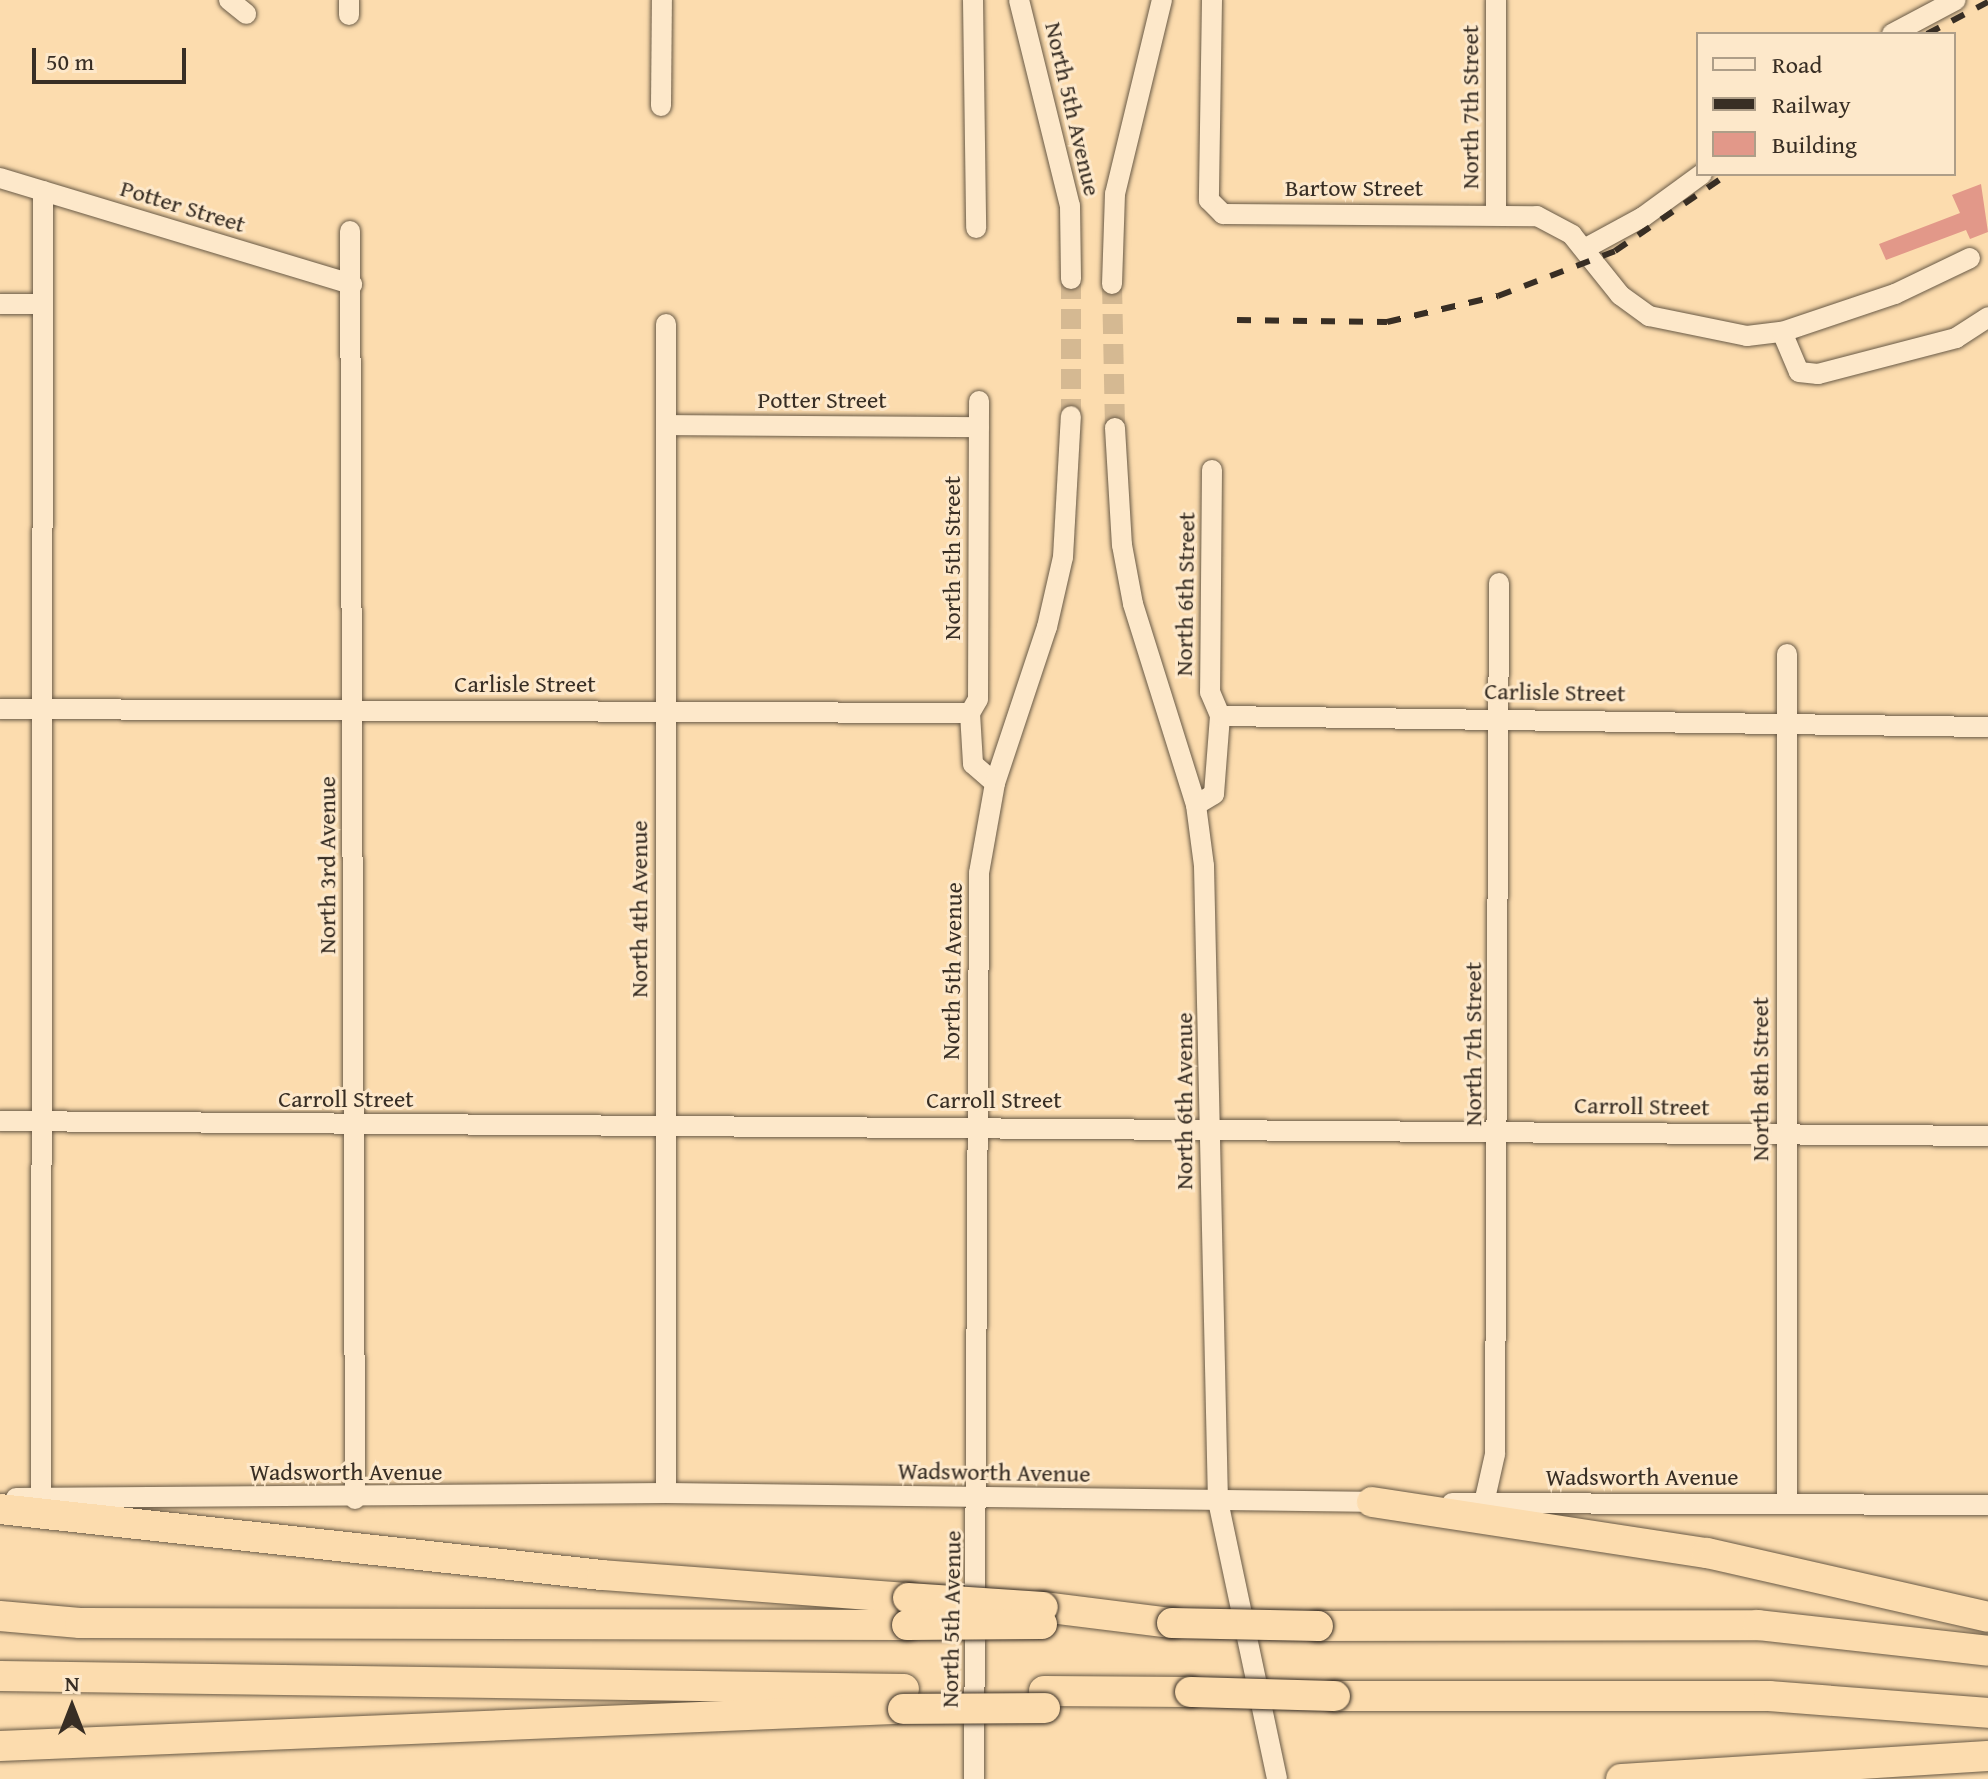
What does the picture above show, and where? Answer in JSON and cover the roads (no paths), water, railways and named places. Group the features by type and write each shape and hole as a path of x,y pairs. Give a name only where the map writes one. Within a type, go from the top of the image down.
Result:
{"highway":[{"path":"1372,1502 1707,1553 1988,1617"},
{"path":"0,1509 907,1612"},
{"path":"0,1616 80,1623 907,1612 1318,1626 1758,1625 1988,1651"},
{"path":"0,1676 903,1699 1044,1700 1182,1692 1335,1696 1769,1696 1988,1713"},
{"path":"0,1746 903,1699"},
{"path":"1621,1779 1988,1756"}],"street":[{"path":"229,0 246,14"},
{"path":"661,106 662,0"},
{"path":"973,0 976,228"},
{"name":"North 5th Avenue","path":"1019,0 1070,206 1071,279"},
{"path":"1112,284 1115,194 1162,0"},
{"name":"Bartow Street","path":"1212,0 1213,209 1223,214 1537,216 1572,235 1620,295 1649,316 1747,336 1782,332 1895,294 1970,258"},
{"name":"North 7th Street","path":"1496,0 1496,214"},
{"path":"1896,32 1956,0"},
{"path":"1584,249 1699,176"},
{"name":"Potter Street","path":"0,178 352,284"},
{"path":"41,1498 39,304 43,191"},
{"name":"North 3rd Avenue","path":"350,231 355,1499"},
{"path":"0,304 39,304"},
{"path":"1782,332 1799,372 1818,374 1956,338 1988,317"},
{"name":"North 4th Avenue","path":"666,324 666,1493"},
{"name":"North 5th Street","path":"970,713 978,699 979,401"},
{"name":"North 5th Avenue","path":"974,1779 979,1499 976,933 995,783 1047,627 1063,557 1071,416"},
{"name":"Potter Street","path":"666,425 979,427"},
{"name":"North 6th Avenue","path":"1115,428 1122,545 1133,604 1196,805 1211,946 1210,1127 1218,1501 1277,1779"},
{"name":"North 6th Street","path":"1212,470 1210,692 1220,716"},
{"name":"North 7th Street","path":"1484,1503 1495,1454 1500,1129 1499,583"},
{"name":"North 8th Street","path":"1787,654 1787,1503"},
{"name":"Carlisle Street","path":"0,709 970,713"},
{"path":"970,713 973,764 995,783"},
{"path":"1196,805 1214,794 1220,716"},
{"name":"Carlisle Street","path":"1220,716 1786,721 1988,727"},
{"name":"Carroll Street","path":"0,1121 1500,1129 1988,1136"},
{"name":"Wadsworth Avenue","path":"0,1498 355,1499 666,1493 979,1499 1988,1505"}],"tunnel":[{"path":"1071,279 1071,416"},
{"path":"1112,284 1115,428"}],"railway":[{"path":"1931,32 1988,2"},
{"path":"1237,320 1387,322 1498,296 1615,251 1725,176"}]}
